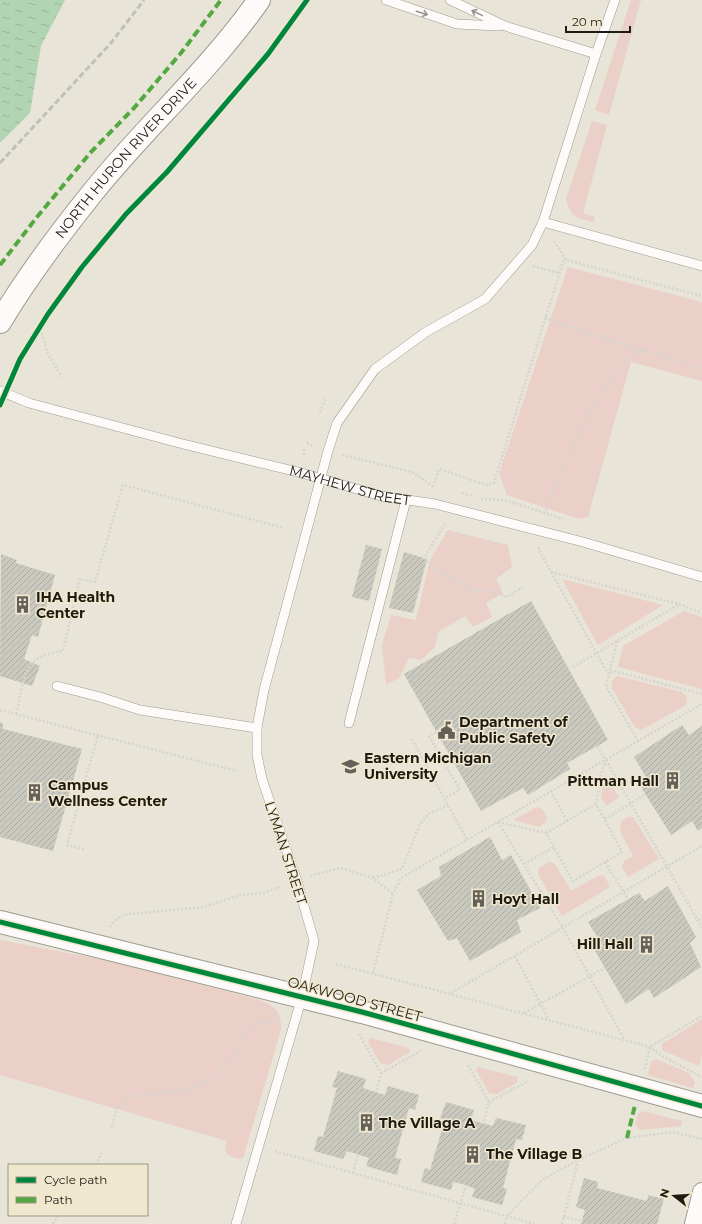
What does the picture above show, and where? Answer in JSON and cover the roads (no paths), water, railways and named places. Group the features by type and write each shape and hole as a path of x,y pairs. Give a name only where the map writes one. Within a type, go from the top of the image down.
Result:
{"street":[{"name":"NORTH HURON RIVER DRIVE","path":"0,322 18,292 93,192 204,70 258,0"},
{"name":"OAKWOOD STREET","path":"0,922 302,997 702,1106"},
{"path":"694,1224 702,1192"}],"lane":[{"path":"386,0 457,24 505,26"},
{"path":"450,0 505,26 596,54"},
{"name":"LYMAN STREET","path":"236,1224 302,997 314,941 297,881 262,780 257,755 257,728 264,690 321,479 338,423 375,369 426,332 485,300 532,245 543,222 596,54 615,0"},
{"path":"543,222 702,266"},
{"name":"MAYHEW STREET","path":"0,391 29,403 321,479 380,496 435,504 583,542 702,577"},
{"path":"349,723 406,500"},
{"path":"57,686 140,710 257,728"}],"water":[{"path":"0,0 65,0 41,46 30,113 0,143"}],"railway":[{"path":"0,163 111,43 144,0"}],"place":[{"name":"IHA Health Center","path":"23,605"},
{"name":"Department of Public Safety","path":"446,730"},
{"name":"Eastern Michigan University","path":"351,766"},
{"name":"Pittman Hall","path":"672,781"},
{"name":"Campus Wellness Center","path":"35,793"},
{"name":"Hoyt Hall","path":"479,899"},
{"name":"Hill Hall","path":"646,944"},
{"name":"The Village A","path":"366,1123"},
{"name":"The Village B","path":"473,1154"}]}
